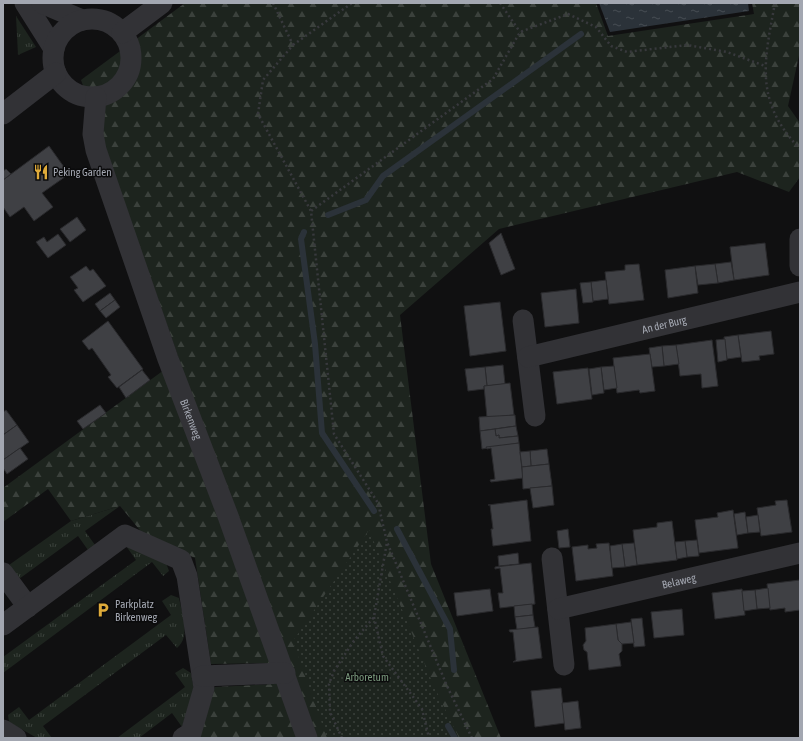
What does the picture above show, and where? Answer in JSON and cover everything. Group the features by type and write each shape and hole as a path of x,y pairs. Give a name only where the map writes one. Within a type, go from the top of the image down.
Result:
{"street":[{"path":"25,3 54,49"},
{"path":"42,3 82,20"},
{"path":"122,33 162,3"},
{"path":"93,19 104,21 114,26 122,33 130,52 131,63 128,73 115,89 96,97 84,96 72,92 63,84 56,73 53,62 54,49 64,31 82,20 93,19"},
{"path":"3,114 56,73"},
{"name":"Birkenweg","path":"96,97 93,134 96,150 168,359 228,516 307,738"},
{"path":"800,240 800,266"},
{"name":"An der Burg","path":"528,357 800,292"},
{"path":"523,320 535,416"},
{"path":"3,625 125,535 181,560 187,576 204,688 191,732 183,738"},
{"name":"Belaweg","path":"558,609 800,553"},
{"path":"552,558 564,665"},
{"path":"3,573 28,607"},
{"path":"202,676 285,673"},
{"path":"3,730 16,738"}],"path":[{"path":"273,3 293,45"},
{"path":"352,3 293,45 263,80 258,114 310,211 334,434 378,503 387,542 446,686 472,738"},
{"path":"500,3 520,32"},
{"path":"775,3 765,66 769,100 778,122 800,149"},
{"path":"310,211 493,79 520,32 568,14 596,27 611,46 627,52 687,45 727,52 765,66"},
{"path":"387,542 374,617 383,656 422,709 429,738"},
{"path":"342,738 330,712 329,684 334,671 353,642 374,617"}],"green space":[{"path":"185,3 596,3 608,36 754,14 752,3 800,3 800,51 788,106 800,123 800,177 789,192 737,172 499,229 400,315 431,564 501,738 199,738 215,687 275,684 267,663 211,664 195,558 143,534 120,506 71,521 48,489 3,522 3,488 179,359 81,80"},
{"path":"16,16 36,47 18,55"},
{"path":"120,506 85,531 95,545 88,550 78,536 19,579 9,565 71,521"},
{"name":"Arboretum","path":"369,530 433,684 459,738 327,738 293,641"},
{"path":"126,546 166,563 169,571 163,576 152,562 3,673 3,657 136,560"},
{"path":"171,595 179,598 185,632 184,638 177,648 166,635 43,726 52,738 37,738 9,722 8,715 19,707 29,720 171,615 162,601"},
{"path":"183,668 191,673 194,690 182,727 172,713 139,738 117,738 185,687 175,673"}],"water":[{"path":"599,3 748,3 749,11 610,32"}],"building":[{"path":"49,146 69,174 42,193 53,207 34,221 24,207 10,217 3,207 3,180"},
{"path":"6,169 11,174 3,180 3,171"},
{"path":"77,217 86,230 70,242 60,229"},
{"path":"501,233 515,269 501,275 489,243"},
{"path":"58,234 66,245 48,258 36,242 44,237 47,242"},
{"path":"765,243 769,275 734,280 730,247"},
{"path":"731,262 734,280 718,283 715,264"},
{"path":"639,264 644,300 609,304 605,272 625,270 625,265"},
{"path":"715,264 718,283 698,285 695,266"},
{"path":"86,266 90,271 93,269 106,286 83,302 74,290 78,288 70,277"},
{"path":"695,266 698,293 668,298 665,270"},
{"path":"606,280 608,299 593,301 591,282"},
{"path":"591,282 593,302 583,303 580,283"},
{"path":"576,289 579,323 545,327 541,293"},
{"path":"110,293 115,300 100,311 95,304"},
{"path":"115,300 120,307 106,318 100,311"},
{"path":"500,302 506,351 470,356 464,306"},
{"path":"108,321 143,369 117,388 108,377 111,375 92,348 89,350 82,341"},
{"path":"771,331 774,354 759,356 760,360 742,362 738,335"},
{"path":"738,335 741,357 727,359 724,337"},
{"path":"725,339 727,360 718,362 716,340"},
{"path":"712,340 718,386 702,388 701,374 680,376 676,345"},
{"path":"676,345 679,364 664,366 662,346"},
{"path":"662,346 664,366 652,367 649,348"},
{"path":"650,354 655,391 640,393 639,390 617,393 613,358"},
{"path":"503,365 505,384 487,386 485,367"},
{"path":"614,366 617,388 604,390 601,367"},
{"path":"485,367 487,386 484,386 484,389 468,391 465,369"},
{"path":"601,367 604,393 592,395 589,369"},
{"path":"588,368 592,399 557,404 553,372"},
{"path":"142,370 150,380 126,398 119,387"},
{"path":"510,383 514,415 487,418 484,386"},
{"path":"100,405 106,413 83,429 77,421"},
{"path":"6,410 17,425 3,435 3,412"},
{"path":"515,415 516,426 480,431 479,417"},
{"path":"17,425 29,442 3,460 3,435"},
{"path":"516,426 518,436 499,438 499,435 496,436 495,429"},
{"path":"495,429 496,436 499,435 499,438 518,436 519,443 482,449 480,431"},
{"path":"519,443 523,478 491,482 490,480 495,479 491,448 487,449 486,447"},
{"path":"20,448 28,459 7,474 3,468 3,460"},
{"path":"547,449 549,464 531,466 530,451"},
{"path":"530,451 531,466 522,467 520,452"},
{"path":"549,464 552,486 523,489 522,467"},
{"path":"552,486 554,505 533,508 530,488"},
{"path":"527,500 531,541 493,546 491,529 493,529 490,505 488,505"},
{"path":"787,500 792,532 761,536 757,508 776,505 775,501"},
{"path":"733,510 738,548 699,553 695,520 718,517 717,513"},
{"path":"745,512 748,533 737,535 734,514"},
{"path":"758,515 760,532 748,533 746,517"},
{"path":"672,521 677,560 637,565 633,530 657,527 657,523"},
{"path":"568,529 570,547 559,548 557,531"},
{"path":"697,540 699,556 687,557 685,541"},
{"path":"685,541 687,557 677,559 675,542"},
{"path":"609,543 613,576 576,581 572,547 588,545 588,549 597,548 596,544"},
{"path":"634,543 637,565 625,567 622,544"},
{"path":"622,544 625,567 612,568 610,546"},
{"path":"518,553 519,564 499,566 498,556"},
{"path":"531,563 535,604 500,608 498,593 503,593 500,568 495,569 495,567"},
{"path":"800,580 800,610 785,612 785,608 770,610 767,584"},
{"path":"768,588 770,608 757,609 755,590"},
{"path":"490,589 493,611 457,616 454,593"},
{"path":"742,589 745,615 715,619 712,593"},
{"path":"755,590 757,609 744,611 742,591"},
{"path":"532,604 533,615 515,617 514,606"},
{"path":"682,609 684,635 654,638 651,612"},
{"path":"533,615 535,627 517,630 515,617"},
{"path":"642,618 645,646 634,647 631,619"},
{"path":"631,622 634,643 622,644 618,640 616,624"},
{"path":"616,624 618,640 622,644 622,651 619,654 621,666 589,670 587,652 584,650 583,645 586,641 585,628"},
{"path":"538,627 542,658 513,662 516,660 513,632 510,632 509,630"},
{"path":"561,688 565,723 535,727 531,691"},
{"path":"578,701 581,728 565,730 562,703"}],"waterway":[{"path":"328,215 366,200 383,176 581,34"},
{"path":"304,232 301,239 315,344 322,433 374,511"},
{"path":"397,529 450,629 454,670"},
{"path":"448,726 455,738"}],"place":[{"name":"Peking Garden","path":"41,172"},
{"name":"Parkplatz Birkenweg","path":"103,610"}]}
